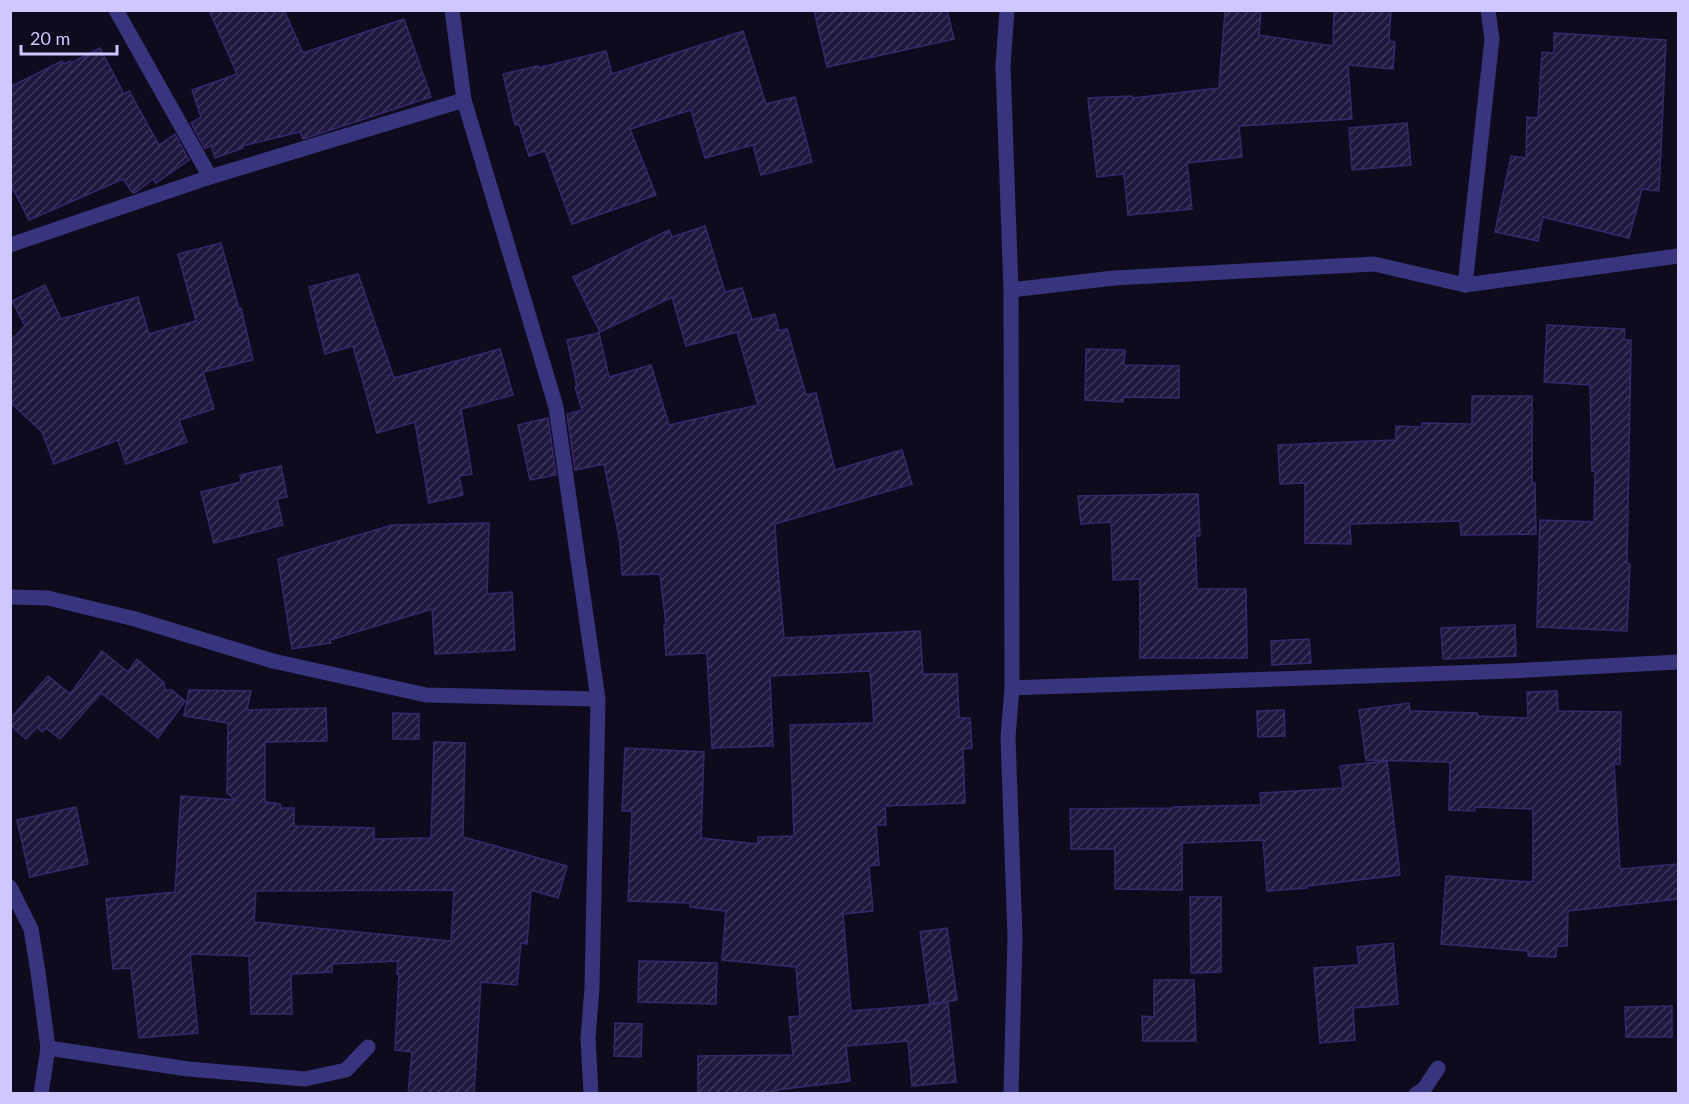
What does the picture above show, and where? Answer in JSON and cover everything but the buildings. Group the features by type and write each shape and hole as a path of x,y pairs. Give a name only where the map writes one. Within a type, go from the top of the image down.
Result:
{"street":[{"path":"116,10 210,177"},
{"path":"452,10 464,100 556,407 598,699 592,988 588,1038 591,1094"},
{"path":"1007,10 1003,66 1011,290 1012,688 1008,737 1015,938 1011,1094"},
{"path":"1466,285 1492,39 1488,10"},
{"path":"10,245 210,177 464,100"},
{"path":"1011,290 1114,278 1374,264 1466,285 1678,256"},
{"path":"10,597 48,598 135,619 273,661 426,694 598,699"},
{"path":"1012,688 1510,671 1678,662"},
{"path":"10,887 31,929 48,1048 41,1094"},
{"path":"48,1048 188,1070 304,1079 346,1071 368,1047"},
{"path":"1416,1094 1424,1089 1438,1068"}]}
